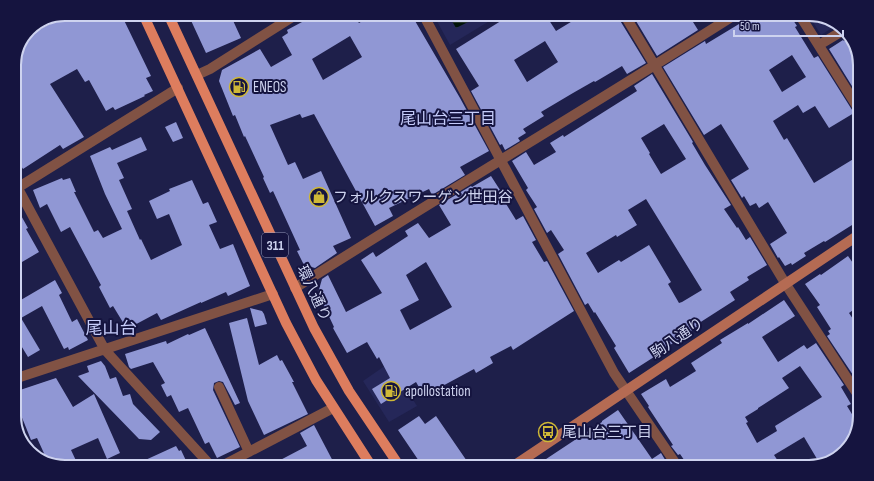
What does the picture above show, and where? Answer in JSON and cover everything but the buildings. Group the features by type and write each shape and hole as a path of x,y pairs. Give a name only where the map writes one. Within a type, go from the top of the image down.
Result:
{"main road":[{"name":"311","path":"146,21 301,351 333,408 367,460"},
{"name":"環八通り","path":"171,21 314,328 335,367 365,416 395,460"}],"street":[{"path":"197,75 210,69 286,21"},
{"path":"428,21 614,373 673,460"},
{"path":"628,21 785,283 853,387"},
{"path":"295,288 725,21"},
{"path":"804,21 853,100"},
{"path":"819,45 839,33"},
{"path":"21,182 178,88"},
{"path":"21,197 104,350 206,460"},
{"name":"駒八通り","path":"522,460 853,239"},
{"path":"21,377 273,294"},
{"path":"219,387 249,452"},
{"path":"234,460 333,408"}],"shaded area":[{"path":"437,21 489,21 450,45"},
{"path":"452,21 470,21 456,28"},
{"path":"813,21 823,23 832,28 821,35"},
{"path":"389,363 417,406 389,422 363,381"}],"place":[{"name":"ENEOS","path":"239,87"},
{"name":"フォルクスワーゲン世田谷","path":"319,197"},
{"name":"apollostation","path":"391,391"},
{"name":"尾山台三丁目","path":"548,432"}],"district":[{"name":"尾山台三丁目","path":"448,118"},
{"name":"尾山台","path":"111,328"}]}
